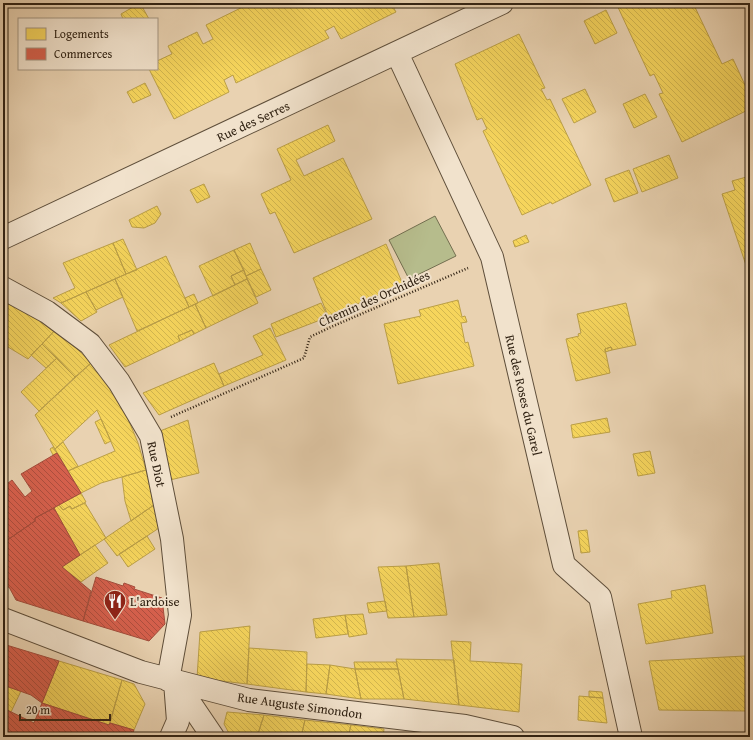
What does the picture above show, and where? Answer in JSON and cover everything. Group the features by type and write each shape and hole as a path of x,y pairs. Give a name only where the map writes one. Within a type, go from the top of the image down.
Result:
{"street":[{"name":"Rue des Serres","path":"3,238 502,3"},
{"name":"Rue des Roses du Garel","path":"397,53 492,257 564,565 600,597 632,737"},
{"name":"Rue Diot","path":"3,288 47,312 90,344 119,382 151,436 172,539 180,615 172,680 178,720 171,737"},
{"name":"Rue Auguste Simondon","path":"3,618 141,672 249,700 465,726 512,737"},
{"path":"172,680 213,737"}],"path":[{"name":"Chemin des Orchidées","path":"146,428 304,358 310,337 492,257"}],"green space":[{"path":"435,216 456,256 409,279 389,240"}],"building: Logements":[{"path":"140,3 148,18 123,18 121,14"},
{"path":"251,3 391,3 396,12 341,39 334,26 325,31 329,38 236,83 233,75 224,80 229,92 174,119 150,70 158,70 158,61 172,54 168,46 197,32 203,44 213,39 206,25"},
{"path":"616,3 678,3 681,8 693,3 722,64 733,59 750,96 750,109 682,142 659,94 663,93 654,74 650,76"},
{"path":"606,10 617,33 595,44 584,21"},
{"path":"519,34 545,88 541,89 547,100 550,99 591,185 552,204 551,202 522,215 483,131 487,129 482,118 477,120 455,64"},
{"path":"145,83 151,95 133,103 127,92"},
{"path":"585,89 596,112 574,123 562,99"},
{"path":"645,94 657,117 634,128 623,104"},
{"path":"328,125 335,141 296,160 304,176 343,158 372,219 294,253 275,212 270,214 261,194 291,180 277,149"},
{"path":"669,155 678,178 642,192 633,169"},
{"path":"629,170 638,193 614,202 605,179"},
{"path":"750,176 750,277 722,194 735,190 732,181"},
{"path":"204,184 210,197 197,203 190,190"},
{"path":"157,206 161,214 155,223 144,228 132,227 129,220"},
{"path":"526,235 529,242 515,247 513,241"},
{"path":"123,239 137,270 126,274 113,243"},
{"path":"113,243 126,274 61,303 53,298 75,288 63,263"},
{"path":"250,243 261,269 246,276 234,250"},
{"path":"386,244 403,285 328,316 313,278"},
{"path":"234,250 244,270 231,276 235,285 213,296 199,266"},
{"path":"166,256 189,307 137,331 115,279"},
{"path":"261,269 271,290 256,297 246,276"},
{"path":"244,270 247,279 235,285 231,276"},
{"path":"115,279 123,297 96,310 86,292"},
{"path":"247,279 258,303 206,328 195,304"},
{"path":"86,292 97,312 81,321 61,303"},
{"path":"194,294 198,303 189,307 185,298"},
{"path":"458,300 462,317 465,316 467,322 461,323 465,343 468,342 474,366 398,384 384,324 421,316 419,310"},
{"path":"6,303 20,308 57,328 28,359 3,344 3,306"},
{"path":"321,303 328,317 276,337 271,324"},
{"path":"626,303 636,345 612,350 611,347 605,349 610,373 576,381 566,339 579,336 578,334 581,333 577,314"},
{"path":"195,304 206,328 194,334 192,330 178,336 180,341 125,367 109,345"},
{"path":"57,328 91,363 75,377 42,344"},
{"path":"270,328 286,360 224,386 219,374 263,355 253,336"},
{"path":"192,330 194,334 180,341 178,336"},
{"path":"42,344 57,358 46,368 31,355"},
{"path":"611,347 612,350 605,352 605,349"},
{"path":"57,358 75,377 39,411 21,392"},
{"path":"91,363 118,395 138,443 146,470 101,483 81,493 68,471 115,451 97,410 55,449 35,415"},
{"path":"214,363 224,386 159,415 143,393"},
{"path":"607,418 610,432 573,438 571,425"},
{"path":"101,419 111,441 105,444 95,422"},
{"path":"188,420 199,473 170,480 160,431"},
{"path":"63,442 78,466 68,471 55,449"},
{"path":"53,447 57,453 53,455 50,449"},
{"path":"3,450 7,455 3,458"},
{"path":"650,451 655,473 638,476 633,454"},
{"path":"146,470 154,505 131,521 125,501 122,477"},
{"path":"81,493 86,502 72,509 70,506 63,510 59,505"},
{"path":"85,503 106,538 80,555 54,508 59,505 63,510 70,506 72,509"},
{"path":"154,505 159,528 117,556 104,539"},
{"path":"587,530 590,552 581,553 578,531"},
{"path":"147,536 155,549 128,567 119,554"},
{"path":"95,545 108,563 81,582 62,567"},
{"path":"439,563 447,615 414,617 406,566"},
{"path":"406,566 414,617 388,618 378,567"},
{"path":"705,585 713,633 646,644 638,604 672,598 671,591"},
{"path":"385,601 387,611 369,613 367,603"},
{"path":"363,614 367,634 349,637 345,615"},
{"path":"345,615 348,634 316,638 313,619"},
{"path":"250,626 247,684 197,678 200,632"},
{"path":"451,641 471,642 470,661 522,664 519,712 459,705"},
{"path":"249,648 307,652 306,692 247,684"},
{"path":"745,656 747,711 659,710 649,661"},
{"path":"745,656 750,656 750,711 747,711"},
{"path":"396,659 454,660 459,705 404,699"},
{"path":"59,661 122,680 109,725 42,703"},
{"path":"354,662 396,662 398,669 355,669"},
{"path":"307,664 330,665 326,694 306,692"},
{"path":"330,665 355,669 361,699 326,694"},
{"path":"355,669 398,669 404,699 361,699"},
{"path":"122,680 134,684 145,704 134,730 110,723"},
{"path":"3,685 21,691 11,712 3,708"},
{"path":"589,691 602,692 603,698 589,697"},
{"path":"579,696 603,698 607,723 578,720"},
{"path":"227,712 264,715 257,737 231,737 224,724"},
{"path":"264,715 305,720 301,737 257,737"},
{"path":"305,720 351,725 348,737 301,737"},
{"path":"351,725 384,729 383,737 348,737"}],"building: Commerces":[{"path":"57,453 81,493 35,518 35,521 3,543 3,487 12,480 25,497 32,491 21,474"},
{"path":"54,508 80,555 62,567 91,591 83,621 16,600 9,587 3,588 3,543 35,521 35,518"},
{"path":"96,577 123,586 124,583 135,587 134,589 162,598 165,624 149,641 83,621"},
{"path":"3,644 59,661 42,703 31,695 3,685"},
{"path":"42,703 109,725 110,723 134,730 131,737 3,736 3,708 34,723"}],"place":[{"name":"L'ardoise","path":"115,620"}]}
